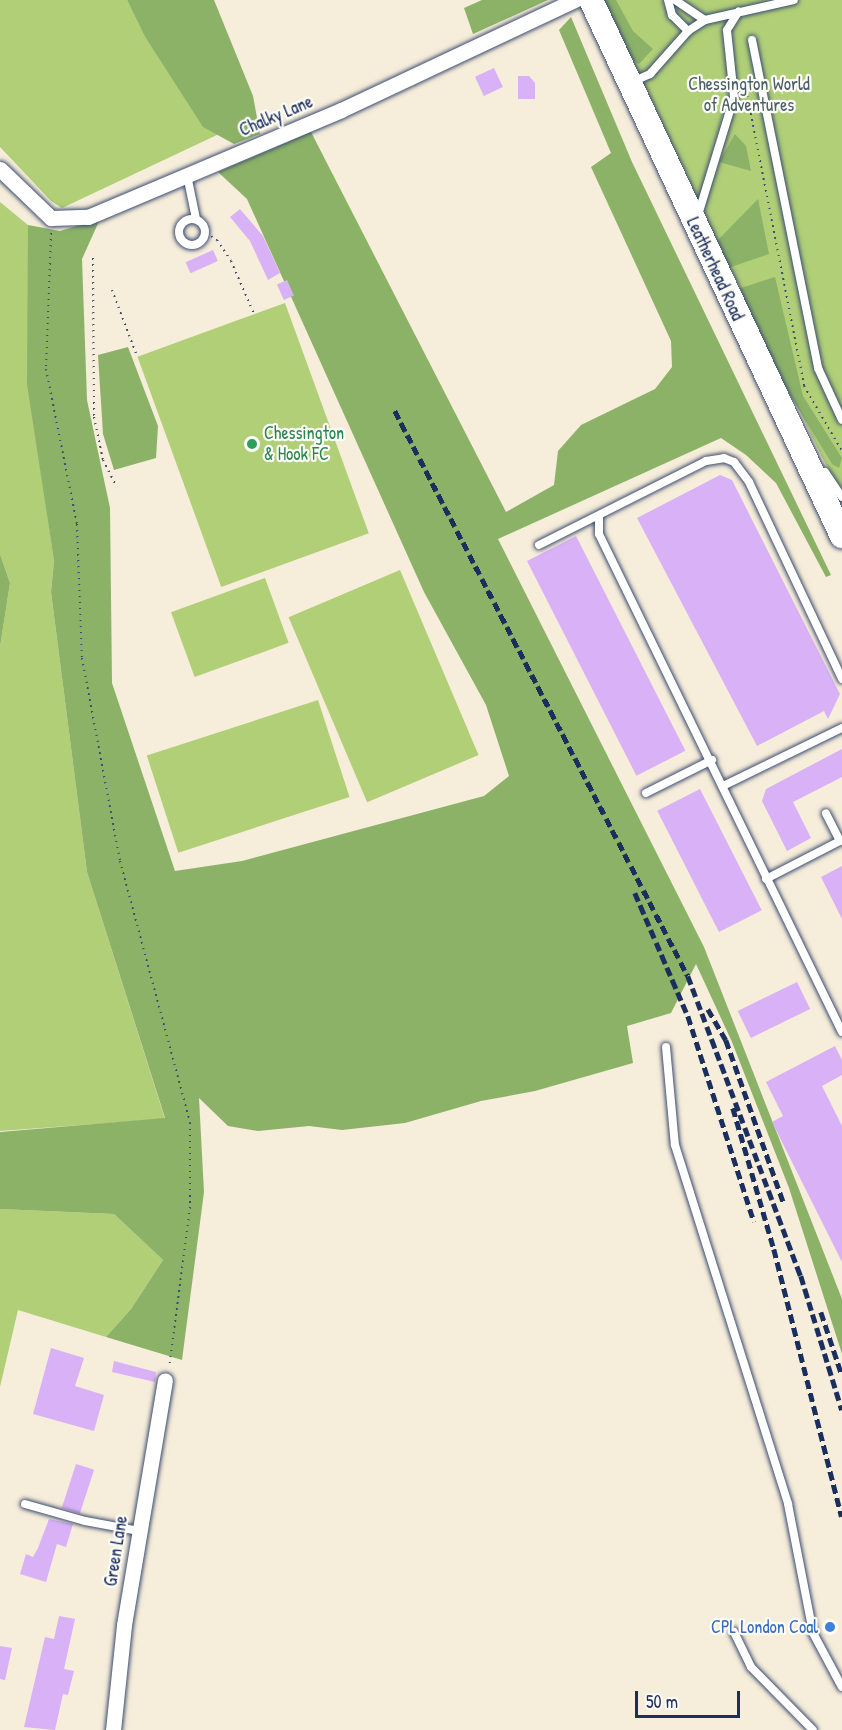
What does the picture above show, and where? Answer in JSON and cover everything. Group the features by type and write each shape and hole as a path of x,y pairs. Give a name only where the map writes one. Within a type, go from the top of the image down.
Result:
{"highway":[{"name":"Leatherhead Road","path":"591,0 628,84 776,398 840,516"}],"street":[{"name":"Chalky Lane","path":"51,219 87,217 341,110 575,0"},
{"path":"0,169 51,219"},
{"name":"Green Lane","path":"113,1730 139,1531 165,1380"}],"lane":[{"path":"668,0 672,15 688,31"},
{"path":"675,0 705,20"},
{"path":"628,84 650,74 688,31 705,20 794,0"},
{"path":"695,226 734,97 726,30 739,11"},
{"path":"752,40 818,368 842,420"},
{"path":"187,175 196,219 203,224 206,233 198,244 182,241 181,225 196,219"},
{"path":"539,545 599,517 706,461 724,458 734,462 749,482 842,679"},
{"path":"599,517 599,534 725,785 732,813 842,1032"},
{"path":"725,785 842,728"},
{"path":"646,793 712,760"},
{"path":"766,879 840,841 826,813"},
{"path":"666,1047 675,1145 788,1504 813,1633 842,1687"},
{"path":"25,1504 85,1521 139,1531"},
{"path":"734,1632 751,1667 813,1730"}],"path":[{"path":"744,80 804,386 842,451"},
{"path":"51,219 46,369 77,524 82,658 120,861 190,1123 190,1206 165,1380"},
{"path":"206,233 217,240 231,261 254,314"},
{"path":"93,258 94,417 103,460 117,487"},
{"path":"112,290 137,356"}],"green space":[{"path":"0,0 127,0 144,35 219,134 62,208 51,201 0,147"},
{"path":"127,0 214,0 253,96 260,134 234,144 203,127 144,35"},
{"path":"482,0 548,0 473,34 464,8"},
{"path":"602,0 616,0 633,31 653,49 639,64 628,58"},
{"name":"Chessington World of Adventures","path":"605,0 842,0 842,498 628,58"},
{"path":"571,17 632,162 831,575 826,577 776,483 746,455 721,438 498,539 704,947 842,1299 842,1354 789,1188 732,1042 696,964 671,1013 627,1026 633,1063 535,1091 481,1101 405,1123 342,1130 309,1126 258,1131 228,1126 199,1098 204,1192 182,1360 106,1337 131,1309 163,1260 114,1214 0,1209 0,1132 165,1118 87,872 51,592 54,561 27,384 28,225 60,231 100,219 82,259 87,400 110,508 112,683 175,871 242,861 484,796 509,776 486,705 424,592 247,199 218,172 311,132 506,512 554,485 558,451 581,425 655,389 672,367 671,341 591,167 611,153 559,30"},
{"path":"735,134 746,146 751,171 719,162"},
{"path":"758,199 769,254 728,268 716,242"},
{"path":"0,202 28,225 28,384 54,561 51,592 87,872 165,1119 0,1131 0,647 10,583 0,554"},
{"path":"775,277 803,396 842,458 839,468 832,464 784,385 738,289"},
{"name":"Chessington & Hook FC","path":"285,303 369,533 221,587 137,357"},
{"path":"128,347 158,426 156,458 114,470 103,434 98,355"},
{"path":"0,554 10,583 0,647"},
{"path":"400,570 479,755 367,802 289,617"},
{"path":"265,578 289,643 195,677 171,612"},
{"path":"318,700 350,797 178,853 147,756"},
{"path":"0,1209 114,1214 163,1260 131,1309 106,1337 18,1310 0,1387"}],"building":[{"path":"494,68 503,87 484,96 475,77"},
{"path":"518,76 529,76 535,83 535,99 518,99"},
{"path":"240,209 263,236 280,273 268,280 250,241 230,217"},
{"path":"213,250 218,261 190,273 186,262"},
{"path":"287,280 294,296 284,300 277,284"},
{"path":"720,475 732,480 840,694 828,719 824,711 757,746 637,518"},
{"path":"576,536 685,751 636,776 527,561"},
{"path":"842,749 842,777 793,802 811,838 787,851 762,801 766,789"},
{"path":"700,789 762,910 719,932 657,811"},
{"path":"842,866 842,919 821,877"},
{"path":"797,982 810,1009 751,1038 738,1011"},
{"path":"835,1046 842,1060 842,1075 822,1086 842,1126 842,1262 772,1122 783,1116 766,1082"},
{"path":"51,1348 84,1358 75,1386 104,1395 94,1431 33,1414"},
{"path":"114,1361 156,1372 155,1382 112,1372"},
{"path":"76,1464 94,1470 80,1514 62,1508"},
{"path":"49,1519 73,1524 66,1547 57,1544 46,1582 20,1574 26,1554 33,1557"},
{"path":"59,1616 75,1619 64,1669 74,1671 68,1695 63,1694 55,1730 24,1727 45,1637 54,1639"},
{"path":"0,1646 12,1648 5,1680 0,1679"}],"railway":[{"path":"395,411 688,976 801,1276 842,1410"},
{"path":"635,893 688,1016 754,1222"},
{"path":"708,1009 726,1040 784,1204"},
{"path":"733,1108 774,1249 842,1517"},
{"path":"821,1312 842,1375"}],"place":[{"name":"Chessington & Hook FC","path":"252,444"},
{"name":"CPL London Coal","path":"830,1627"}]}
